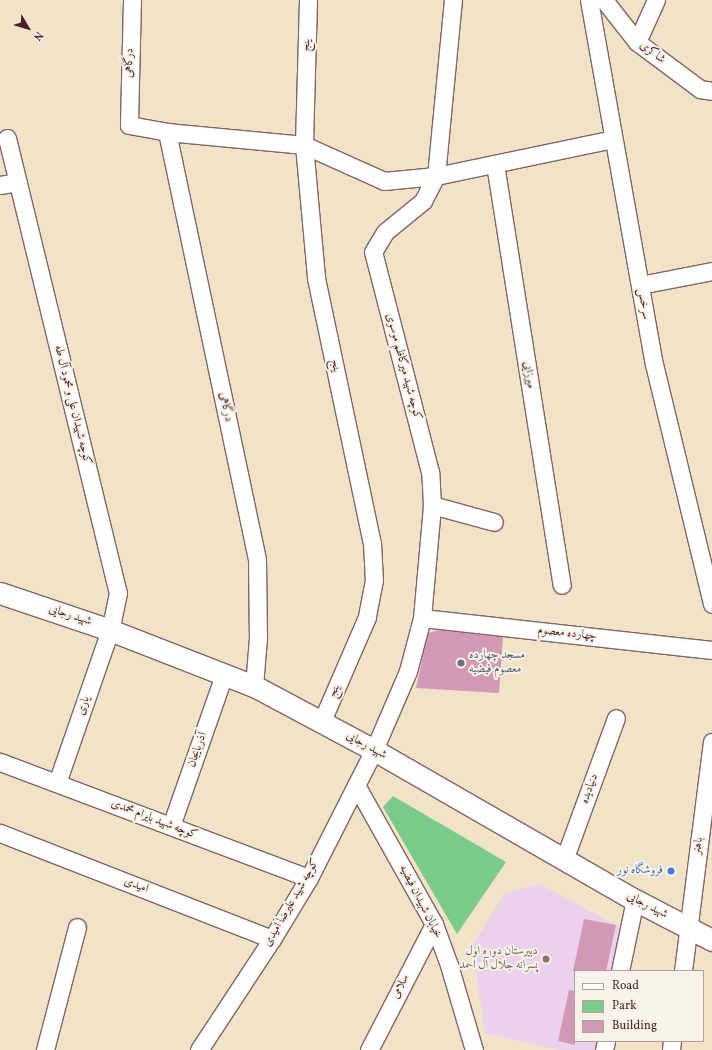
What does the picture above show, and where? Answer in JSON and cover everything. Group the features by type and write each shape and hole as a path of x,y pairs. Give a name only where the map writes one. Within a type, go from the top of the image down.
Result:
{"street":[{"name":"درگاهی","path":"132,0 129,125 167,132 257,559 258,638 254,686"},
{"name":"ینج","path":"308,0 304,145 316,278 372,543 374,580 367,617 322,721"},
{"name":"کوچه شهید میرکاظم موسوی","path":"374,750 408,671 422,618 432,505 430,472 373,252 385,232 423,201 436,176 453,0"},
{"name":"سرخس","path":"589,0 654,364 712,604"},
{"name":"شاکری","path":"604,0 637,42 706,90 712,104"},
{"path":"637,42 656,0"},
{"path":"167,132 304,145 384,181 436,176 614,139"},
{"name":"کوچه شهیدان علی و محمود آل طه","path":"7,138 118,593 110,630"},
{"name":"میرزایی","path":"495,164 562,585"},
{"path":"0,185 18,182"},
{"path":"640,285 712,271"},
{"path":"432,505 494,522"},
{"name":"شهید رجایی","path":"0,593 110,630 254,686 322,721 635,900 689,926 712,940"},
{"name":"چهارده معصوم","path":"422,618 712,650"},
{"name":"یاری","path":"57,783 110,630"},
{"name":"آذربایجان","path":"171,826 224,675"},
{"name":"دنیادیده","path":"564,860 616,718"},
{"name":"باهنر","path":"682,970 712,742"},
{"name":"کوچه شهید علیرضا امیدی","path":"199,1050 272,939 309,878 374,750"},
{"name":"کوچه شهید بایرام محمدی","path":"0,762 309,878"},
{"name":"خیابان شهیدان فیضیه","path":"356,785 434,924 449,965 474,1050"},
{"name":"امیدی","path":"0,833 272,939"},
{"path":"620,970 635,900"},
{"name":"سلامی","path":"369,1050 434,924"},
{"path":"45,1050 77,927"}],"shaded area":[{"name":"دبیرستان دوره اول پسرانه جلال آل احمد","path":"540,884 625,930 615,970 574,970 574,1042 600,1042 598,1050 559,1050 485,1033 472,946 505,893"}],"green space":[{"path":"393,796 506,862 457,934 383,807"}],"building":[{"name":"مسجد چهارده معصوم فیضیه","path":"439,630 503,637 499,693 416,688 428,633"},
{"path":"584,919 616,925 606,970 573,971"},
{"path":"569,990 574,991 575,1045 558,1041"}],"place":[{"name":"مسجد چهارده معصوم فیضیه","path":"461,663"},
{"name":"فروشگاه نور","path":"671,871"},
{"name":"دبیرستان دوره اول پسرانه جلال آل احمد","path":"546,959"}]}
